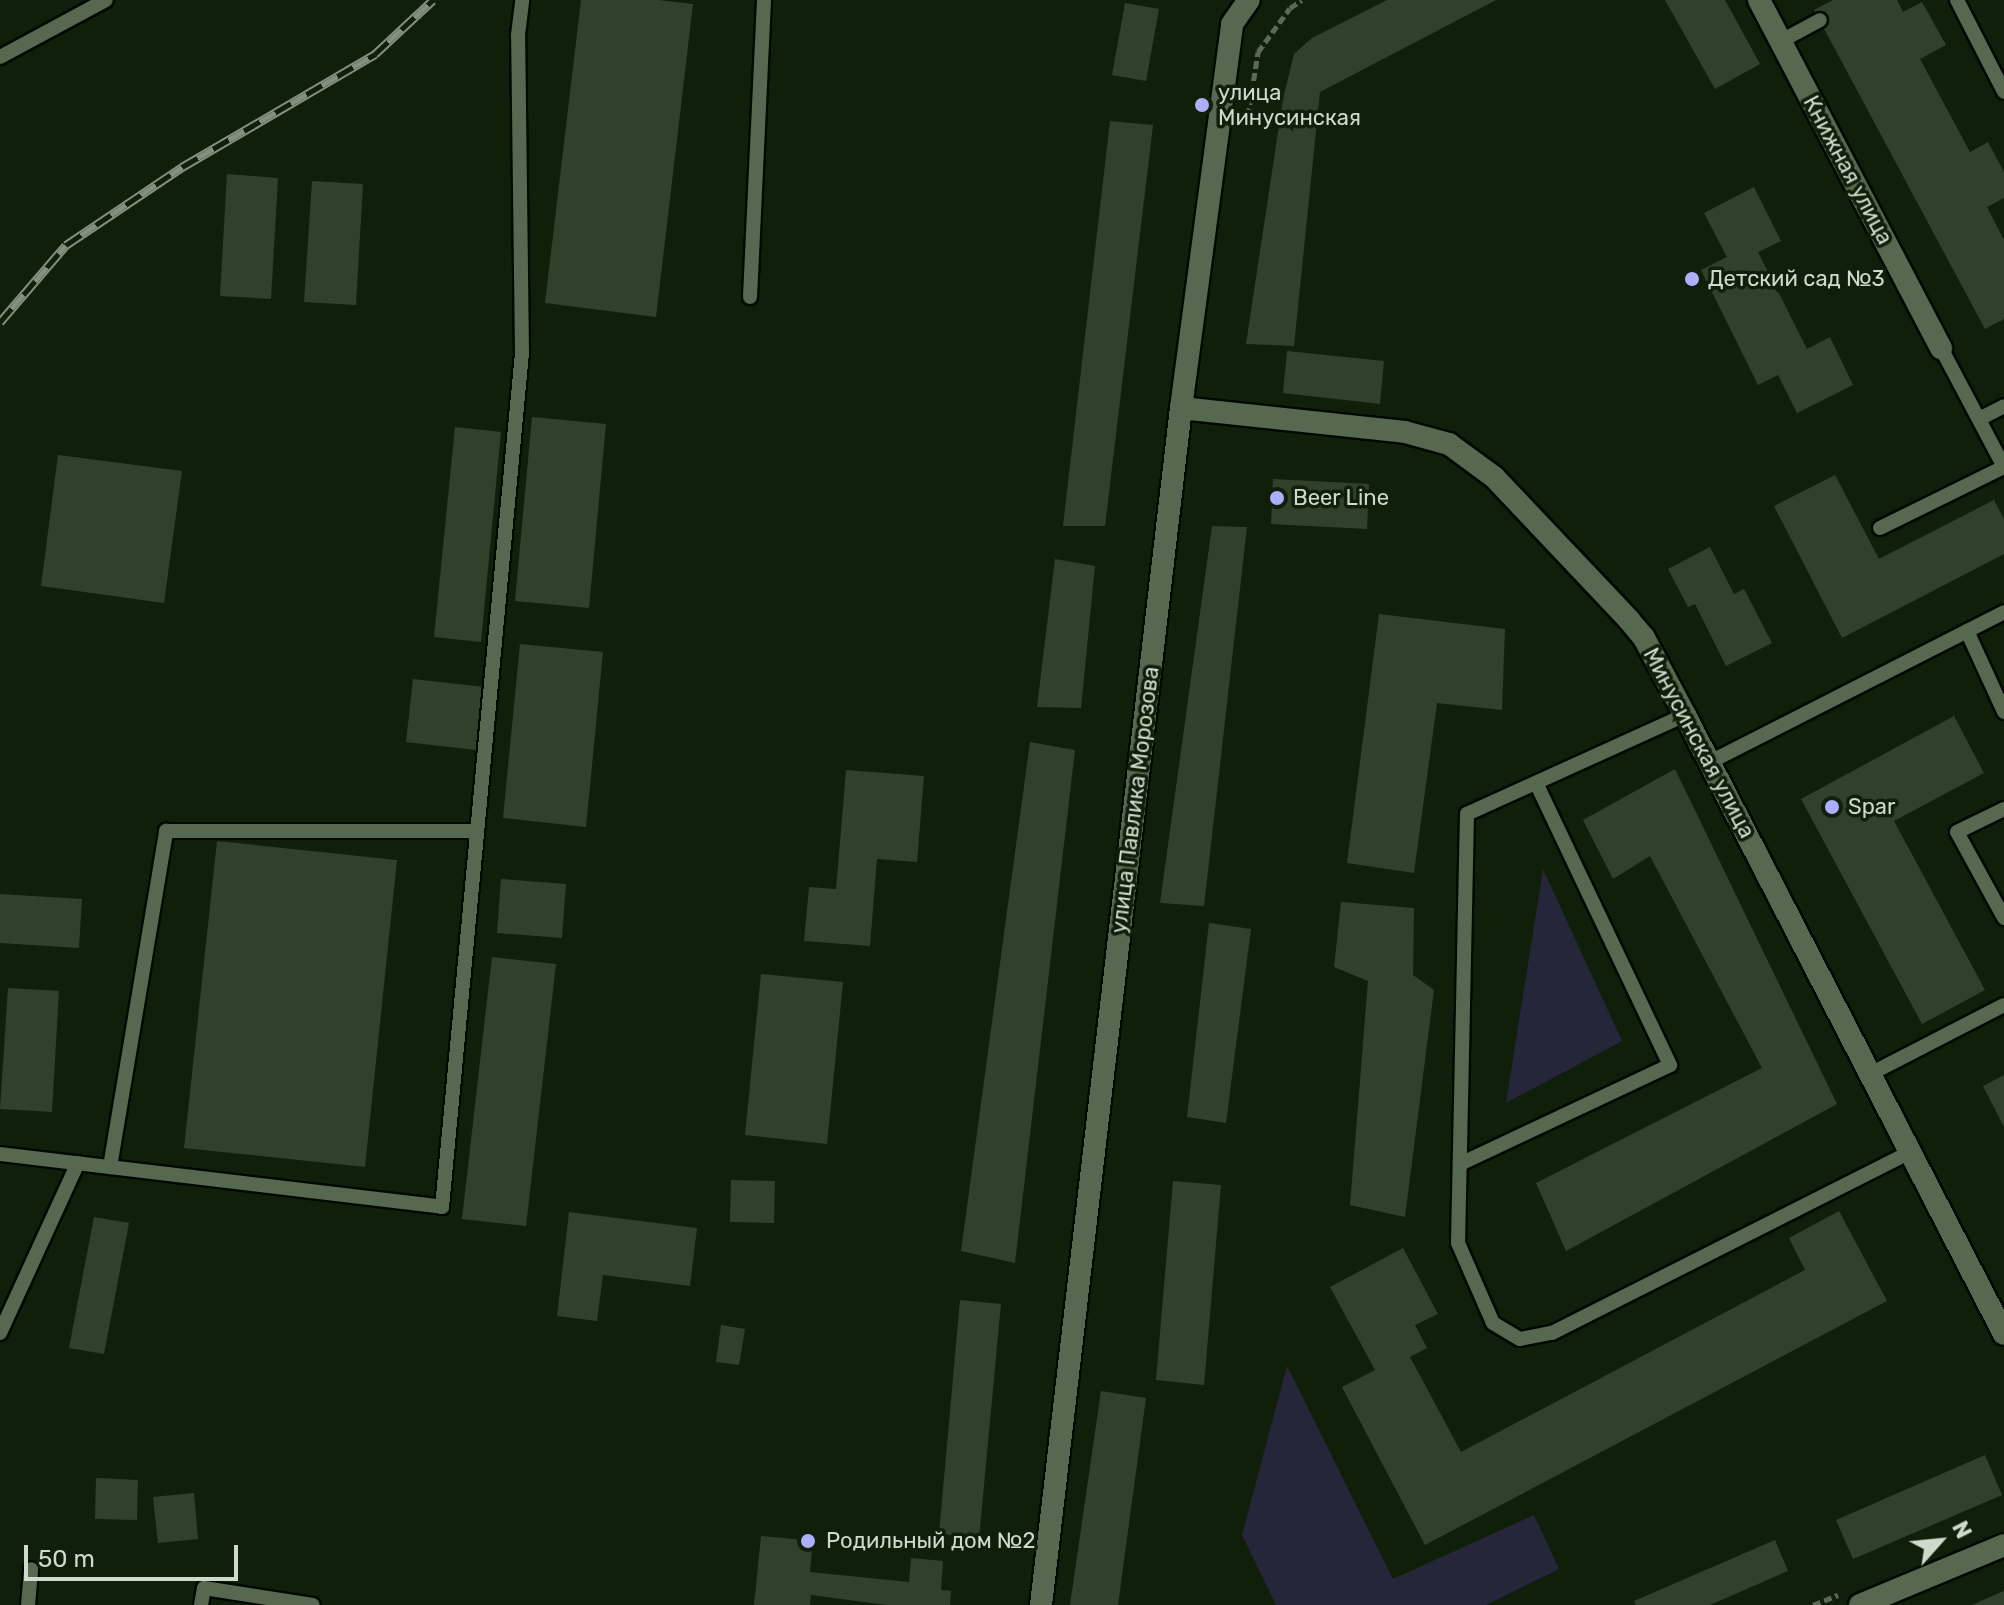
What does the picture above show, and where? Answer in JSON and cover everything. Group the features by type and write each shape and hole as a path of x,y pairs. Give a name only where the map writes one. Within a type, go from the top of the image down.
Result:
{"street":[{"path":"1232,24 1233,0"},
{"name":"улица Павлика Морозова","path":"1041,1605 1181,408 1232,24 1249,0"},
{"name":"Книжная улица","path":"1759,0 1941,348"},
{"name":"Минусинская улица","path":"1181,408 1405,432 1449,444 1494,477 1629,620 1644,638 1710,762 2004,1334"},
{"path":"1860,1605 2004,1545"}],"lane":[{"path":"0,57 106,0"},
{"path":"0,1154 442,1207 522,353 518,35 522,0"},
{"path":"750,297 764,0"},
{"path":"1957,0 2004,92"},
{"path":"1781,41 1820,20"},
{"name":"Книжная улица","path":"1941,348 2004,467"},
{"path":"1979,419 2004,406"},
{"path":"1880,528 2004,467"},
{"path":"1710,762 2004,612"},
{"path":"1967,631 2004,712"},
{"path":"1685,715 1467,814 1458,1243 1493,1323 1520,1339 1552,1333 1911,1152"},
{"path":"1460,1164 1670,1065 1536,783"},
{"path":"2004,809 1957,832 2004,918"},
{"path":"110,1167 166,831 477,831"},
{"path":"1872,1073 2004,1005"},
{"path":"0,1333 78,1163"},
{"path":"28,1605 31,1569"},
{"path":"201,1605 204,1588 313,1605"}],"path":[{"path":"1290,8 1302,0"}],"shaded area":[{"path":"1543,869 1622,1041 1506,1103"},
{"path":"1287,1366 1393,1579 1534,1515 1559,1569 1486,1605 1276,1605 1242,1535"}],"building":[{"path":"581,0 658,0 693,4 656,317 545,303"},
{"path":"1387,0 1496,0 1320,92 1294,346 1246,344 1283,99 1294,54 1312,38"},
{"path":"1665,0 1725,0 1760,64 1715,89"},
{"path":"1833,0 1897,0 1903,12 1922,2 1946,45 1920,59 1970,152 1988,142 2004,172 2004,198 1987,207 2004,240 2004,319 1985,329 1814,10"},
{"path":"1125,3 1159,9 1146,81 1112,75"},
{"path":"1110,121 1153,125 1105,526 1063,526"},
{"path":"227,174 278,178 271,299 220,296"},
{"path":"312,181 363,184 356,305 304,302"},
{"path":"1754,187 1781,241 1758,252 1807,349 1830,337 1853,385 1797,413 1778,375 1758,385 1701,270 1727,257 1704,213"},
{"path":"1287,351 1384,361 1380,404 1283,393"},
{"path":"532,417 606,424 589,608 515,601"},
{"path":"455,427 501,432 481,642 434,637"},
{"path":"58,455 182,471 164,603 41,586"},
{"path":"1835,475 1879,559 1994,500 2004,519 2004,554 1842,638 1774,506"},
{"path":"1273,479 1369,484 1367,529 1271,524"},
{"path":"1212,526 1247,527 1204,906 1160,903"},
{"path":"1710,547 1734,594 1744,589 1772,643 1726,666 1695,604 1688,607 1668,569"},
{"path":"1055,559 1095,566 1081,708 1037,707"},
{"path":"1379,614 1505,629 1502,710 1437,703 1414,873 1347,863"},
{"path":"520,644 603,652 586,827 503,818"},
{"path":"413,679 484,687 476,750 406,742"},
{"path":"1954,716 1984,773 1894,821 1985,990 1922,1024 1801,799"},
{"path":"1030,742 1075,750 1015,1263 961,1251"},
{"path":"1675,769 1837,1104 1566,1251 1536,1183 1762,1068 1650,856 1613,879 1583,820"},
{"path":"846,770 924,776 917,862 877,859 870,946 804,941 809,887 836,889"},
{"path":"217,841 397,860 365,1167 184,1148"},
{"path":"501,879 566,884 562,938 497,933"},
{"path":"0,894 82,899 79,948 0,943"},
{"path":"1341,902 1414,908 1413,975 1434,990 1405,1217 1350,1205 1368,981 1334,967"},
{"path":"1209,923 1251,929 1226,1123 1187,1117"},
{"path":"492,957 556,964 526,1226 462,1219"},
{"path":"761,974 843,982 827,1144 745,1135"},
{"path":"8,988 59,991 52,1112 0,1109"},
{"path":"2004,1075 2004,1127 1983,1086"},
{"path":"731,1180 775,1181 774,1223 730,1222"},
{"path":"1173,1181 1221,1185 1204,1385 1156,1380"},
{"path":"1839,1211 1887,1301 1425,1545 1342,1387 1375,1370 1330,1287 1403,1248 1438,1314 1415,1325 1427,1348 1410,1357 1461,1452 1805,1270 1789,1238"},
{"path":"569,1212 697,1228 690,1286 603,1275 597,1321 557,1316"},
{"path":"94,1217 129,1223 104,1354 69,1348"},
{"path":"960,1300 1001,1304 979,1538 939,1534"},
{"path":"721,1325 745,1329 739,1365 716,1362"},
{"path":"1101,1391 1146,1398 1118,1605 1070,1605"},
{"path":"1985,1455 2002,1495 1853,1559 1836,1520"},
{"path":"96,1478 138,1480 137,1520 95,1519"},
{"path":"194,1493 198,1539 158,1543 153,1497"},
{"path":"761,1536 813,1541 810,1572 909,1582 911,1558 943,1561 941,1590 951,1591 950,1605 887,1605 811,1595 810,1605 754,1605"},
{"path":"1775,1540 1788,1571 1710,1605 1636,1605 1634,1601"},
{"path":"2004,1591 2004,1605 1972,1605 1999,1593"}],"railway":[{"path":"0,322 66,245 182,167 375,54 433,0"}],"place":[{"name":"улица Минусинская","path":"1202,105"},
{"name":"Детский сад №3","path":"1692,279"},
{"name":"Beer Line","path":"1277,498"},
{"name":"Spar","path":"1832,807"},
{"name":"Родильный дом №2","path":"808,1541"}]}
